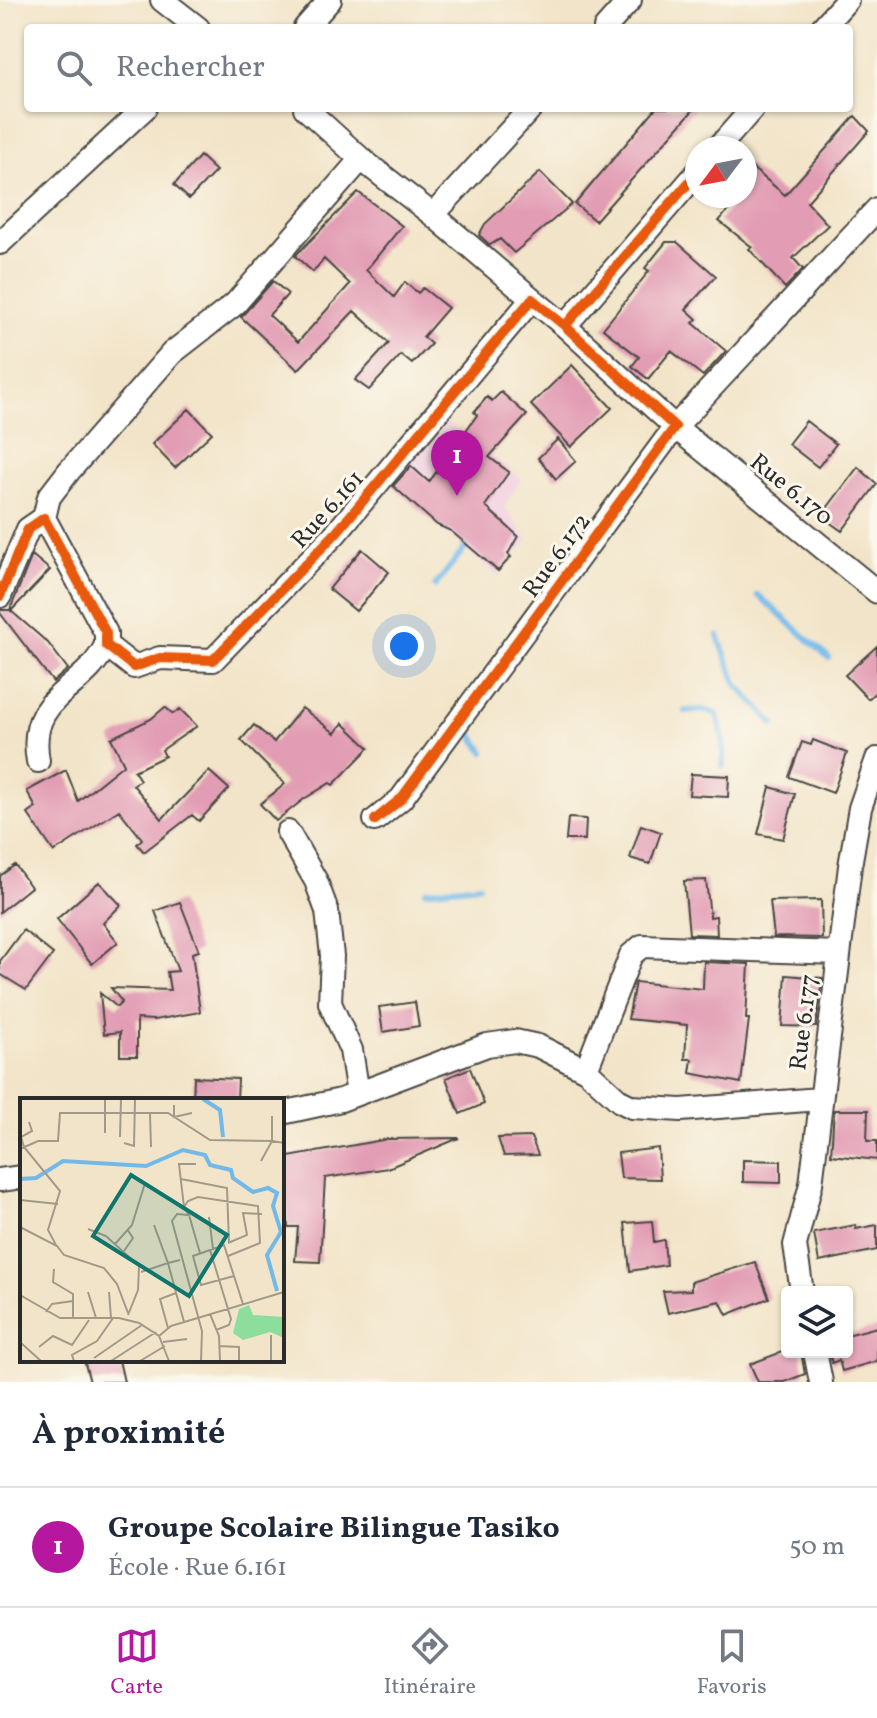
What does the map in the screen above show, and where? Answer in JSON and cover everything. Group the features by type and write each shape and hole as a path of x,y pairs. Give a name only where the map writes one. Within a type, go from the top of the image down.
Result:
{"street":[{"path":"162,0 193,24"},
{"path":"309,24 330,0"},
{"path":"609,24 630,0"},
{"path":"826,24 847,0"},
{"path":"0,243 141,112"},
{"path":"309,112 361,159 565,326 675,427"},
{"path":"433,215 527,112"},
{"path":"728,136 750,112"},
{"path":"38,761 37,725 46,708 101,656 106,645 106,633 44,518 49,497 172,353 235,304 361,159"},
{"path":"565,326 685,187"},
{"name":"Rue 6.172","path":"375,820 401,799 675,427 877,209"},
{"name":"Rue 6.161","path":"106,645 134,667 160,658 213,660 336,533 532,299"},
{"name":"Rue 6.170","path":"675,427 877,592"},
{"path":"0,596 28,529 44,518"},
{"name":"Rue 6.177","path":"801,1286 795,1245 811,1184 838,953 860,808 877,759"},
{"path":"288,832 316,881 327,911 332,945 330,1003 351,1050 358,1094"},
{"path":"586,1070 631,955 642,946 838,953"},
{"path":"284,1112 358,1094 487,1045 515,1041 538,1046 586,1070 620,1101 632,1107 681,1110 819,1099"},
{"path":"0,1180 20,1177"},
{"path":"816,1358 821,1382"}],"shaded area":[{"path":"447,422 521,479 504,507 528,540 497,576 391,485"}],"building":[{"path":"653,112 691,112 595,221 575,204"},
{"path":"855,116 869,131 807,202 828,225 793,258 803,269 785,288 749,249 752,247 719,221 730,208 757,208 757,172 785,195"},
{"path":"200,156 216,171 189,199 174,185"},
{"path":"540,172 572,204 514,253 500,239 490,245 479,235 485,224"},
{"path":"358,192 402,226 366,270 394,297 405,282 418,293 423,288 448,308 423,337 431,344 412,364 401,355 369,390 355,380 389,343 354,311 298,370 241,317 273,281 288,294 269,315 298,342 350,284 324,259 313,272 295,256"},
{"path":"666,242 677,242 716,276 686,309 697,319 693,323 726,351 703,376 671,351 648,379 632,366 639,357 603,329 649,271 645,268"},
{"path":"572,365 612,408 571,447 531,405"},
{"path":"501,392 527,415 489,457 509,472 485,506 518,536 508,554 511,557 498,571 451,531 437,525 393,486 411,466 429,482 477,415 474,412 487,397 492,401"},
{"path":"189,409 212,433 175,468 152,444"},
{"path":"806,421 836,444 818,467 788,444"},
{"path":"558,439 576,461 556,479 538,458"},
{"path":"858,467 877,484 842,531 821,516"},
{"path":"362,549 389,572 356,611 329,589"},
{"path":"32,555 50,570 11,611 48,643 68,669 53,682 0,613 0,610 10,610"},
{"path":"877,646 877,691 868,699 845,675"},
{"path":"165,707 173,714 180,709 197,726 162,750 165,756 134,771 140,780 133,785 162,819 209,771 229,789 199,821 192,815 144,852 137,844 142,839 119,810 54,852 28,814 36,808 27,791 66,770 78,801 124,764 111,738 151,719"},
{"path":"302,708 335,733 343,723 369,748 333,785 330,783 304,799 276,821 260,804 285,784 241,740 254,725 274,742"},
{"path":"813,740 847,753 833,793 789,777 802,742 811,745"},
{"path":"691,774 729,776 728,797 689,795"},
{"path":"770,787 795,794 783,839 758,834"},
{"path":"568,818 586,819 585,840 566,840"},
{"path":"641,825 661,832 650,864 630,858"},
{"path":"15,865 31,887 0,912 0,876"},
{"path":"706,880 710,917 716,916 717,935 689,934 684,881"},
{"path":"99,882 121,905 103,923 118,942 92,964 57,919"},
{"path":"821,900 822,938 774,937 770,901"},
{"path":"180,902 199,951 192,953 200,1012 154,1020 137,1019 137,1056 120,1056 120,1032 104,1034 100,993 117,1007 122,1002 111,988 170,990 167,972 178,971 155,911"},
{"path":"23,930 53,954 26,990 0,974 0,961"},
{"path":"704,962 749,964 746,1019 749,1019 741,1083 690,1073 692,1059 685,1059 687,1025 628,1019 635,982 703,989"},
{"path":"786,975 822,978 816,1027 782,1026"},
{"path":"415,1002 419,1026 383,1032 379,1007"},
{"path":"470,1068 484,1104 460,1114 446,1078"},
{"path":"194,1077 238,1079 237,1098 193,1098"},
{"path":"834,1110 868,1110 867,1141 877,1141 877,1160 831,1155"},
{"path":"531,1137 538,1155 504,1156 498,1138"},
{"path":"459,1138 388,1168 325,1178 320,1262 295,1261 298,1227 288,1227 284,1158 388,1139"},
{"path":"658,1148 660,1179 621,1178 618,1153"},
{"path":"743,1160 781,1161 781,1183 743,1182"},
{"path":"652,1221 654,1242 664,1240 666,1265 630,1271 625,1223"},
{"path":"856,1225 856,1229 877,1225 877,1250 819,1262 814,1233"},
{"path":"755,1262 769,1298 727,1315 720,1301 668,1313 663,1291 691,1290 691,1282"},
{"path":"877,1327 877,1361 842,1371 839,1360 832,1363 831,1358 853,1358 853,1333"},
{"path":"781,1352 781,1358 802,1358 805,1374 784,1382 758,1382 750,1364"},
{"path":"85,1362 119,1362 124,1382 90,1382"}],"waterway":[{"path":"435,586 465,548"},
{"path":"758,595 829,658"},
{"path":"718,636 737,685 774,724"},
{"path":"685,711 705,710 717,714 723,739 723,766"},
{"path":"466,725 484,752"},
{"path":"426,891 479,885"}],"cycle path":[{"path":"0,596 28,529 44,518 106,633 106,645 134,667 160,658 213,660 336,533 532,299 565,326 685,187"},
{"path":"375,820 401,799 675,427 565,326"}],"place":[{"name":"Groupe Scolaire Bilingue Tasiko","path":"457,496"}]}
